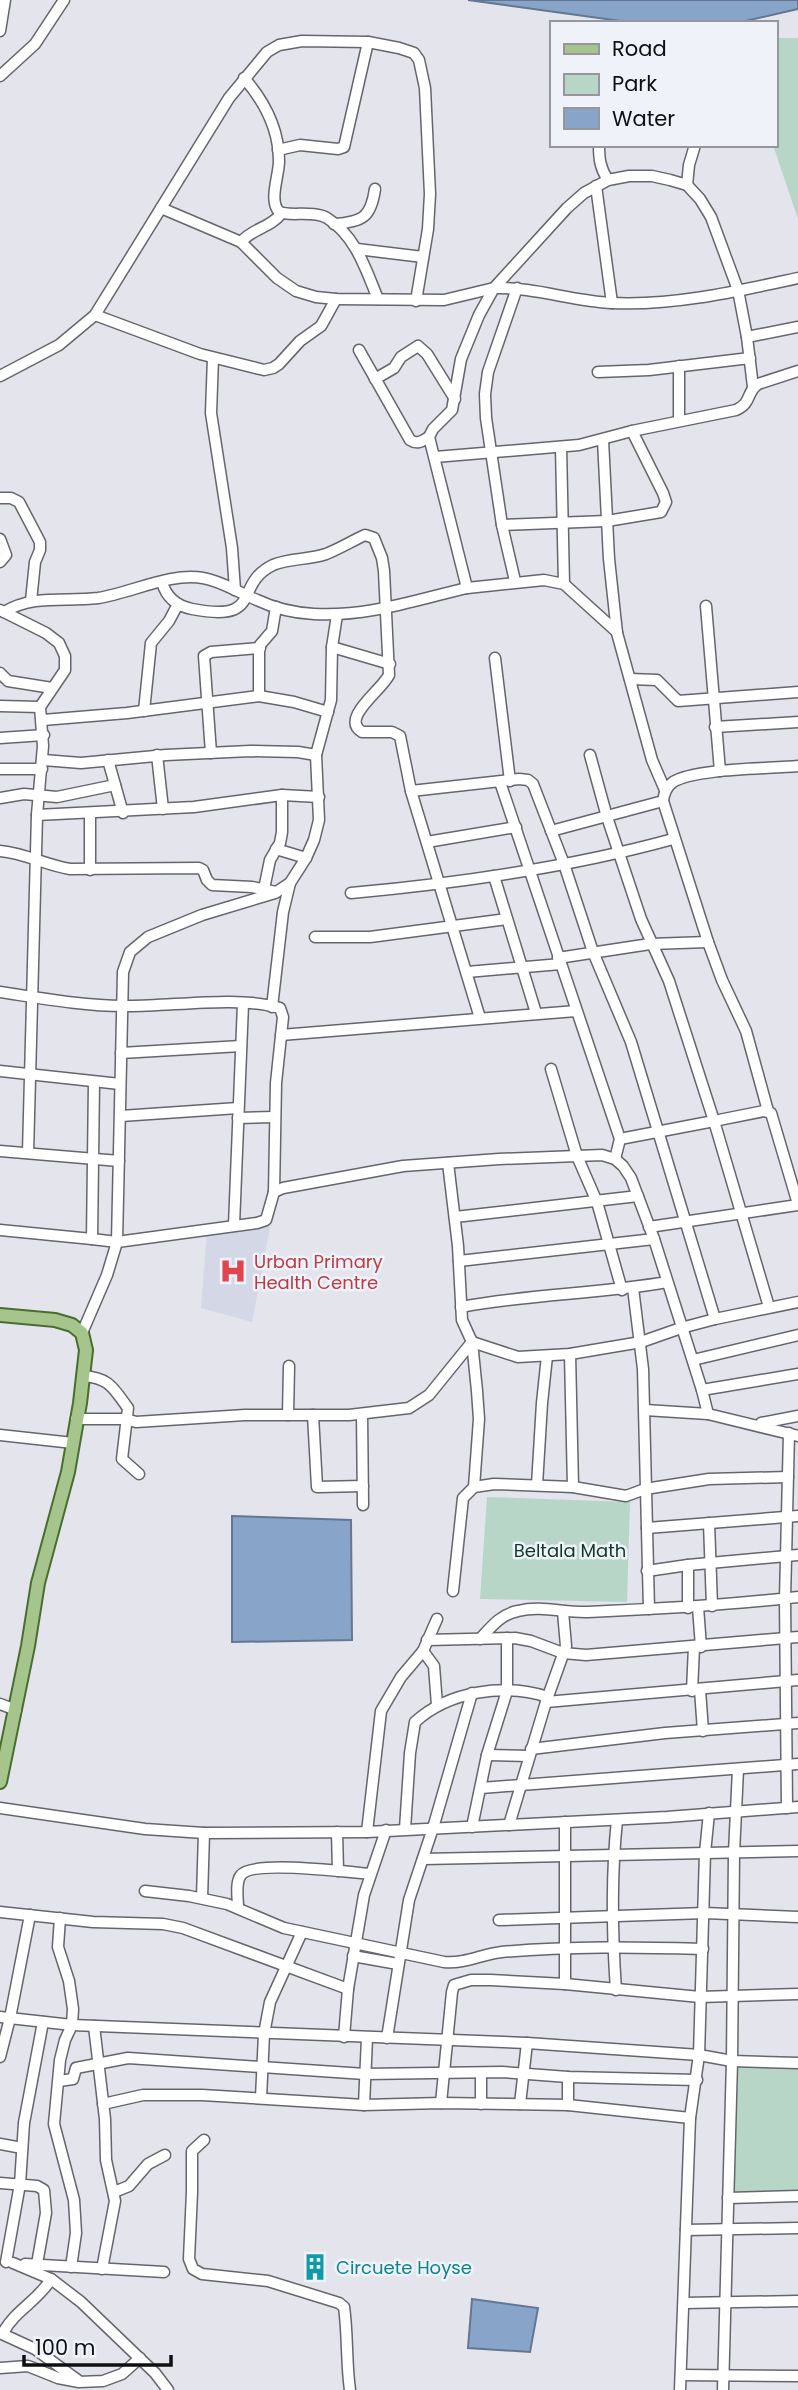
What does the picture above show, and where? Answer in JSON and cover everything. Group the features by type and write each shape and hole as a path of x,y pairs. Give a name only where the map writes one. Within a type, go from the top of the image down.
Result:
{"main road":[{"path":"0,1315 55,1320 72,1325 82,1333 86,1350 68,1472 38,1583 16,1710 0,1782"}],"street":[{"path":"0,31 5,0"},
{"path":"0,76 35,44 64,0"},
{"path":"0,376 59,345 95,315 244,78 267,52 279,46 302,41 368,42 414,53 419,60 423,71 430,194 428,229 416,301"},
{"path":"278,150 300,145 338,149 344,147 368,42"},
{"path":"244,78 266,108 278,150 275,203 281,214"},
{"path":"599,147 602,171 608,180"},
{"path":"687,185 694,147"},
{"path":"359,350 410,440 415,443 429,437 433,429 452,410 461,359 479,315 494,288 584,193 608,180 652,176 687,185 700,198 711,217 738,290 747,337 752,387 744,406 603,440 561,447 435,457"},
{"path":"596,186 612,303"},
{"path":"334,224 353,222 368,214 375,189"},
{"path":"161,208 241,242 277,278 296,291 316,297 444,300 494,288 517,288 612,303 665,301 798,278"},
{"path":"241,242 251,231 273,223 281,214 316,213 334,224 357,249 378,299"},
{"path":"357,249 423,257"},
{"path":"515,582 502,524 486,418 485,394 488,372 517,288"},
{"path":"95,315 213,358 256,369 273,368 300,341 321,326 336,299"},
{"path":"747,337 798,327"},
{"path":"375,379 389,372 408,351 418,346 455,399"},
{"path":"213,358 211,413 230,536 235,590"},
{"path":"598,372 750,358"},
{"path":"679,366 679,421"},
{"path":"752,387 798,371"},
{"path":"502,524 607,521 661,512 665,507 663,493 632,431"},
{"path":"429,437 467,588"},
{"path":"603,440 617,633 664,795 673,839 722,981 746,1031 798,1205 649,1227"},
{"path":"561,447 564,584"},
{"path":"0,498 11,498 19,502 40,542 40,550 34,562 31,601"},
{"path":"162,582 169,597 178,604 225,613 234,611 248,596 256,578 277,563 327,554 365,535 370,535 378,544 387,609 389,675 358,712 354,718 355,724 362,732 392,732 400,736 411,791 480,1018"},
{"path":"0,539 6,555 0,562"},
{"path":"2,611 31,601 97,598 187,576 202,577 276,607 310,614 337,615 387,609 467,588 544,580 564,584 617,633"},
{"path":"144,711 151,643 169,621 178,604"},
{"path":"706,606 720,771"},
{"path":"259,696 260,648 272,631 276,607"},
{"path":"2,611 46,633 59,643 65,656 65,670 40,707 44,735 37,815 28,1153"},
{"path":"272,1007 282,923 290,883 306,858 316,830 319,797 316,755 328,712 337,615"},
{"path":"332,647 390,664"},
{"path":"211,754 204,656 211,652 260,648"},
{"path":"495,658 505,781 516,827 620,1139 615,1159"},
{"path":"0,673 8,681 52,688"},
{"path":"630,679 657,680 678,701 798,692"},
{"path":"43,720 144,711 259,696 328,712"},
{"path":"0,706 40,707"},
{"path":"715,727 798,723"},
{"path":"0,738 44,735"},
{"path":"0,769 157,755 280,751 316,755"},
{"path":"157,755 163,809"},
{"path":"590,755 607,817 650,944 669,981 769,1307"},
{"path":"108,760 123,813"},
{"path":"551,831 607,817 664,795 673,782 720,771 798,766"},
{"path":"411,791 505,781 528,780 533,784 564,864 593,951 620,1012 659,1130 715,1319"},
{"path":"0,798 38,794 57,797 115,785"},
{"path":"37,815 123,813 282,795 319,797"},
{"path":"264,889 270,860 282,832 282,795"},
{"path":"90,814 90,870"},
{"path":"427,842 516,827"},
{"path":"351,893 440,884 530,870 620,853 673,839"},
{"path":"276,849 306,858"},
{"path":"0,851 70,869 199,868 212,885 276,892"},
{"path":"494,876 536,1013"},
{"path":"82,1333 107,1275 117,1242 123,972 130,952 148,937 202,915 276,892 290,883"},
{"path":"315,937 370,937 507,919"},
{"path":"467,972 522,968 593,951 650,944 708,942"},
{"path":"0,992 123,1006 243,1004 272,1007 282,1012 275,1117 274,1192 266,1220 117,1242 0,1230"},
{"path":"234,1225 243,1004"},
{"path":"281,1035 576,1011"},
{"path":"121,1053 241,1046"},
{"path":"551,1069 577,1156 597,1202 628,1289 641,1342 649,1609"},
{"path":"0,1071 120,1084"},
{"path":"92,1239 94,1082"},
{"path":"620,1139 768,1111"},
{"path":"121,1116 238,1113 275,1117"},
{"path":"0,1151 119,1161"},
{"path":"274,1192 336,1177 404,1166 577,1156 615,1159 627,1172 654,1239 708,1414"},
{"path":"448,1163 459,1261 461,1307 472,1342 479,1419 474,1487"},
{"path":"455,1217 638,1196"},
{"path":"459,1261 654,1239"},
{"path":"461,1307 533,1296 628,1289 667,1282"},
{"path":"472,1342 518,1357 570,1354 641,1342 715,1319 798,1302"},
{"path":"693,1360 798,1335"},
{"path":"76,1419 126,1419 136,1422 245,1415 362,1414 409,1408 429,1395 472,1342"},
{"path":"570,1354 573,1487"},
{"path":"537,1485 547,1356"},
{"path":"288,1415 289,1366"},
{"path":"702,1390 798,1374"},
{"path":"83,1377 99,1377 108,1382 128,1408 122,1459 139,1474"},
{"path":"0,1808 145,1829 204,1833 367,1832 617,1820 793,1807 792,1764 785,1724 785,1599 786,1517 793,1434 708,1414 645,1410"},
{"path":"362,1414 363,1505"},
{"path":"313,1415 317,1487 363,1486"},
{"path":"755,1424 798,1416"},
{"path":"0,1435 73,1443"},
{"path":"453,1591 463,1498 474,1487 495,1484 573,1487 626,1496 645,1489 709,1479 788,1477"},
{"path":"647,1528 798,1516"},
{"path":"709,1523 712,1606"},
{"path":"648,1571 798,1555"},
{"path":"688,1565 697,1647 696,1690 703,1731"},
{"path":"480,1639 498,1619 518,1611 538,1608 563,1612 693,1608 798,1597"},
{"path":"509,1825 530,1752 564,1653 566,1639 563,1612"},
{"path":"367,1832 381,1711 401,1677 425,1646 437,1619"},
{"path":"425,1646 480,1639 507,1639 531,1641 564,1653 607,1654 798,1637"},
{"path":"472,1827 487,1755 507,1691 507,1639"},
{"path":"425,1646 434,1665 437,1705"},
{"path":"405,1829 415,1722 437,1705 459,1696 507,1691 536,1693 547,1699 696,1690 798,1680"},
{"path":"387,2038 409,1900 472,1693"},
{"path":"0,1704 16,1710"},
{"path":"487,1755 798,1723"},
{"path":"481,1788 792,1764"},
{"path":"723,2390 732,2061 733,1853 738,1769"},
{"path":"680,2390 690,2118 699,2055 705,1853 709,1813"},
{"path":"616,1990 612,1915 613,1854 617,1820"},
{"path":"565,1822 565,1984"},
{"path":"344,2037 348,1989 370,1874 386,1830"},
{"path":"337,1832 338,1871"},
{"path":"202,1898 204,1833"},
{"path":"423,1858 798,1852"},
{"path":"238,1907 239,1880 241,1874 247,1871 284,1868 370,1874"},
{"path":"145,1891 202,1898 238,1907 274,1924 302,1932 455,1963 498,1952 613,1948 703,1949"},
{"path":"0,1912 60,1919 163,1924 183,1928 348,1989"},
{"path":"499,1920 705,1913 798,1917"},
{"path":"0,2057 5,2018 30,1915"},
{"path":"60,1919 57,1940 71,1990 72,2025 61,2051 54,2124 76,2215 71,2267"},
{"path":"261,2098 264,2034 272,1994 288,1966 302,1932"},
{"path":"354,1956 398,1964"},
{"path":"441,2103 452,1992 454,1985 460,1982 490,1980 565,1984 700,1997 798,1994"},
{"path":"5,2018 72,2025 527,2043 699,2055 732,2061 798,2063"},
{"path":"6,2262 20,2184 26,2114 43,2022"},
{"path":"94,2026 106,2160 115,2201 102,2269"},
{"path":"364,2105 368,2038"},
{"path":"520,2104 527,2043"},
{"path":"59,2081 73,2079 76,2068 119,2058 365,2074 481,2073 697,2080"},
{"path":"481,2073 481,2104"},
{"path":"568,2077 568,2105"},
{"path":"103,2104 120,2098 156,2094 364,2105 568,2105 690,2118"},
{"path":"204,2140 192,2151 189,2259 193,2269 202,2274 268,2281 339,2303 344,2307 346,2318 350,2390"},
{"path":"0,2144 22,2148"},
{"path":"114,2192 129,2186 148,2164 165,2154"},
{"path":"0,2183 37,2186 44,2190 46,2213 37,2264"},
{"path":"728,2198 798,2196"},
{"path":"686,2230 798,2228"},
{"path":"6,2262 164,2272"},
{"path":"6,2262 51,2279 103,2321 168,2390"},
{"path":"51,2279 42,2293 10,2319 2,2333 35,2348 79,2382"},
{"path":"684,2303 798,2301"},
{"path":"0,2368 28,2366 58,2378 97,2385 122,2374 140,2358"},
{"path":"681,2375 798,2376"}],"shaded area":[{"name":"Urban Primary Health Centre","path":"271,1222 252,1322 201,1308 207,1233"}],"green space":[{"path":"777,38 798,38 798,219 774,147 777,147"},
{"name":"Beltala Math","path":"487,1497 630,1502 627,1602 480,1599"},
{"path":"732,2061 798,2063 798,2196 728,2198"}],"water":[{"path":"468,0 798,0 798,9 746,21 620,21"},
{"path":"232,1516 351,1520 352,1640 232,1642"},
{"path":"472,2299 538,2308 530,2352 468,2348"}],"place":[{"name":"Urban Primary Health Centre","path":"233,1271"},
{"name":"Circuete Hoyse","path":"315,2267"}]}
